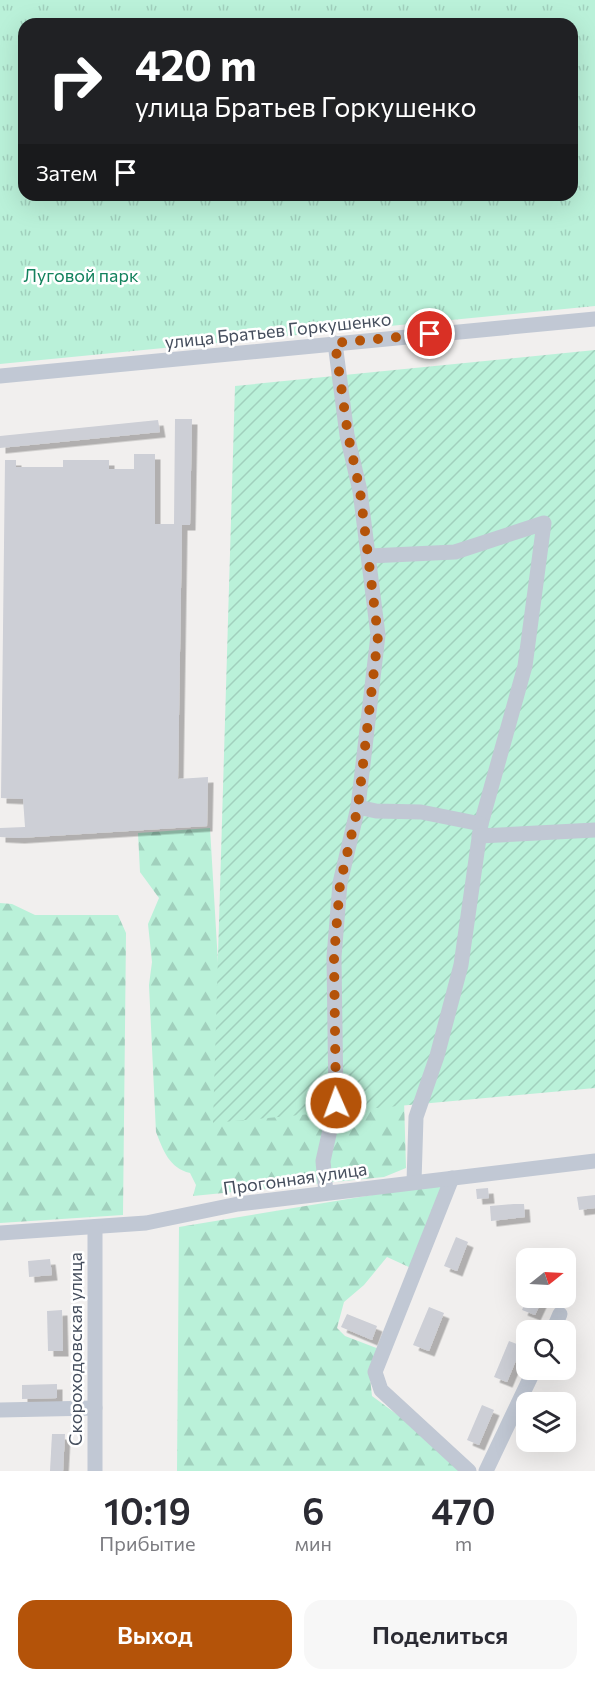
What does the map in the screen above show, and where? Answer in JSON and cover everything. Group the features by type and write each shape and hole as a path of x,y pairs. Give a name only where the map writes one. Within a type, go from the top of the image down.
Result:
{"street":[{"name":"улица Братьев Горкушенко","path":"0,376 595,320"},
{"path":"326,1193 323,1161 336,1103 334,957 340,884 358,807 378,636 360,491 346,423 335,343"},
{"path":"369,556 455,552 544,523 525,666 480,830 461,965 437,1056 416,1117 414,1182"},
{"path":"358,807 376,811 422,812 480,830 595,830"},
{"name":"Прогонная улица","path":"0,1233 146,1223 238,1204 595,1161"},
{"path":"452,1178 375,1372 381,1390 469,1471"},
{"name":"Скороходовская улица","path":"94,1471 95,1227"},
{"path":"557,1320 560,1314"},
{"path":"486,1471 529,1380"},
{"path":"0,1410 95,1408"}],"green space":[{"name":"Луговой парк","path":"0,0 595,0 595,306 0,364"},
{"path":"595,350 595,1088 213,1123 235,386"},
{"path":"210,828 218,963 221,1098 404,1100 406,1168 384,1177 193,1196 196,1185 190,1173 172,1163 164,1152 156,1132 149,985 152,962 148,924 159,898 140,872 138,833"},
{"path":"0,903 12,904 35,915 118,915 126,933 123,1215 0,1223"},
{"path":"445,1183 411,1268 387,1257 364,1285 344,1302 337,1328 345,1336 379,1349 370,1378 372,1396 395,1413 406,1417 462,1471 177,1471 179,1227"}],"building":[{"path":"175,419 192,419 190,525 182,525 178,779 208,777 207,826 19,838 0,837 0,828 25,827 23,799 1,798 5,460 16,460 16,467 63,467 63,460 109,460 109,469 134,469 134,454 155,454 155,524 174,524"},
{"path":"158,420 160,432 0,448 0,436"},
{"path":"488,1188 489,1198 477,1199 476,1189"},
{"path":"595,1195 595,1208 579,1210 577,1197"},
{"path":"524,1204 525,1217 491,1221 490,1206"},
{"path":"456,1237 468,1242 457,1271 444,1266"},
{"path":"50,1259 52,1275 29,1277 28,1261"},
{"path":"429,1307 444,1313 429,1351 413,1345"},
{"path":"523,1308 538,1308 535,1315 522,1310"},
{"path":"62,1310 63,1351 48,1351 47,1311"},
{"path":"347,1314 377,1326 372,1340 341,1327"},
{"path":"509,1341 516,1344 516,1360 507,1382 494,1377"},
{"path":"57,1384 57,1398 22,1399 22,1385"},
{"path":"482,1405 494,1410 479,1445 467,1440"},
{"path":"52,1434 65,1434 63,1471 50,1471"}],"route":[{"path":"336,1103 334,957 340,884 358,807 378,636 360,491 348,435 335,343 430,334"}]}
